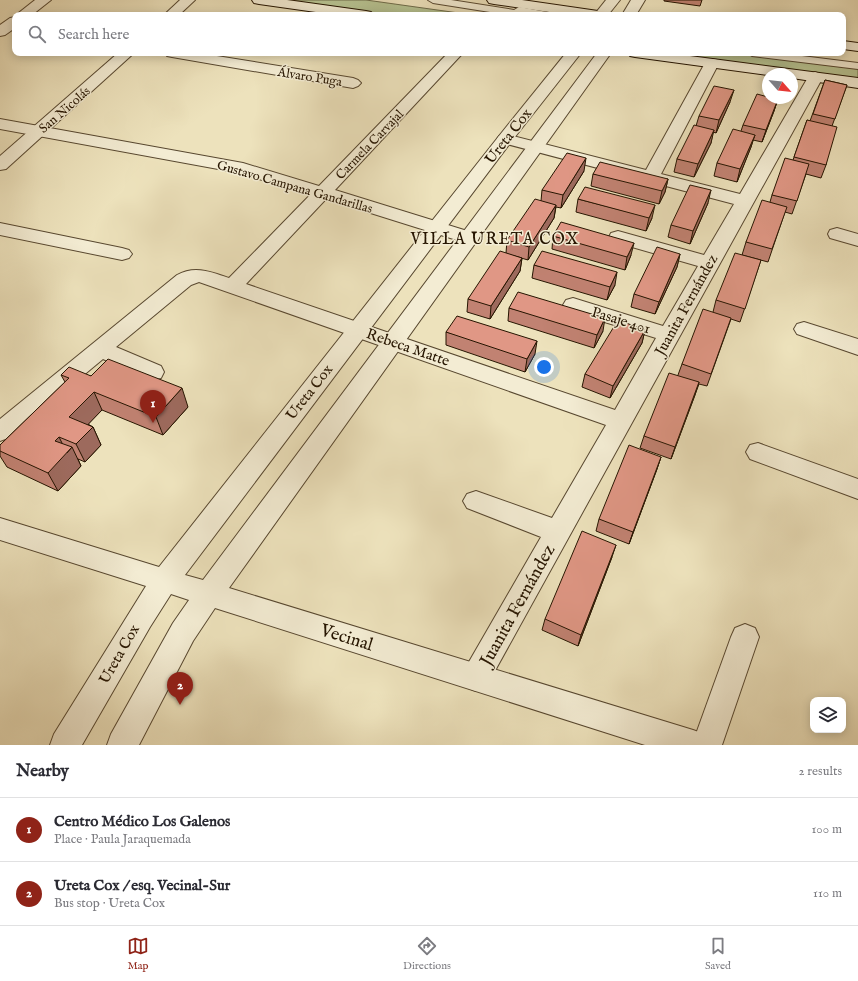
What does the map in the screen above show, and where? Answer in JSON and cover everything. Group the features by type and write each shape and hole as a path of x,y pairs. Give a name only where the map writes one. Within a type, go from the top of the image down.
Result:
{"street":[{"path":"27,12 44,0"},
{"path":"174,12 188,0"},
{"path":"259,0 345,12"},
{"path":"494,0 577,12"},
{"path":"603,12 613,0"},
{"path":"631,12 638,0"},
{"path":"0,32 12,23"},
{"path":"846,45 858,47"},
{"name":"San Nicolás","path":"0,165 125,56"},
{"name":"Álvaro Puga","path":"190,56 353,83"},
{"name":"Carmela Carvajal","path":"233,286 453,56"},
{"name":"Ureta Cox","path":"65,745 140,618 165,580 505,139 572,56"},
{"name":"Ureta Cox","path":"122,745 183,632 209,594 602,56"},
{"path":"658,56 762,70"},
{"path":"651,177 712,63"},
{"path":"798,75 858,83"},
{"name":"Juanita Fernández","path":"476,677 815,77"},
{"name":"Gustavo Campana Gandarillas","path":"0,124 229,165 470,238"},
{"path":"505,139 745,201"},
{"path":"0,228 122,254"},
{"path":"837,234 858,240"},
{"path":"618,237 710,263"},
{"name":"Rebeca Matte","path":"100,349 184,280 194,275 205,276 621,421"},
{"name":"Pasaje 401","path":"573,305 669,335"},
{"path":"804,329 858,347"},
{"path":"0,432 100,349 153,372"},
{"path":"758,452 858,490"},
{"name":"Juanita Fernández","path":"476,501 558,532"},
{"name":"Vecinal","path":"0,529 693,745"},
{"path":"707,745 745,637"}],"lane":[{"path":"432,0 509,12"},
{"path":"459,0 529,12"},
{"path":"776,56 858,66"},
{"path":"810,56 858,62"}],"green space":[{"path":"285,0 366,0 452,12 370,12"},
{"path":"679,56 755,56 858,69 858,80 798,72 798,68 769,68"}],"building":[{"path":"825,80 847,85 835,119 813,114"},
{"path":"714,86 734,90 719,120 699,116"},
{"path":"757,94 762,95 762,104 776,104 766,130 743,125"},
{"path":"807,120 837,127 826,165 794,157"},
{"path":"694,125 714,130 698,164 677,159"},
{"path":"733,129 755,135 740,169 717,163"},
{"path":"567,153 586,158 563,195 542,190"},
{"path":"785,158 809,164 797,201 772,195"},
{"path":"600,162 668,179 662,191 593,174"},
{"path":"690,185 711,190 693,231 671,225"},
{"path":"585,187 655,205 649,218 578,199"},
{"path":"535,199 556,205 529,247 507,240"},
{"path":"762,200 787,207 772,249 746,242"},
{"path":"561,222 634,243 627,257 553,236"},
{"path":"657,247 680,254 659,302 634,294"},
{"path":"500,251 522,258 491,306 468,299"},
{"path":"542,251 617,272 610,287 534,265"},
{"path":"735,253 761,260 745,309 716,300"},
{"path":"518,292 605,318 597,335 509,308"},
{"path":"703,309 731,318 711,374 682,364"},
{"path":"457,316 537,341 527,359 446,332"},
{"path":"618,320 645,330 613,386 585,374"},
{"path":"108,359 182,388 156,417 94,392 69,417 93,427 76,444 59,437 55,441 72,447 48,473 0,451 0,445 69,378 61,375 69,367 91,376"},
{"path":"669,373 699,382 675,447 644,436"},
{"path":"629,445 661,457 633,532 599,519"},
{"path":"582,531 616,545 581,635 545,619"}],"place":[{"name":"Centro Médico Los Galenos","path":"153,423"},
{"name":"Ureta Cox / esq. Vecinal-Sur","path":"180,705"}],"district":[{"name":"VILLA URETA COX","path":"495,238"}]}
